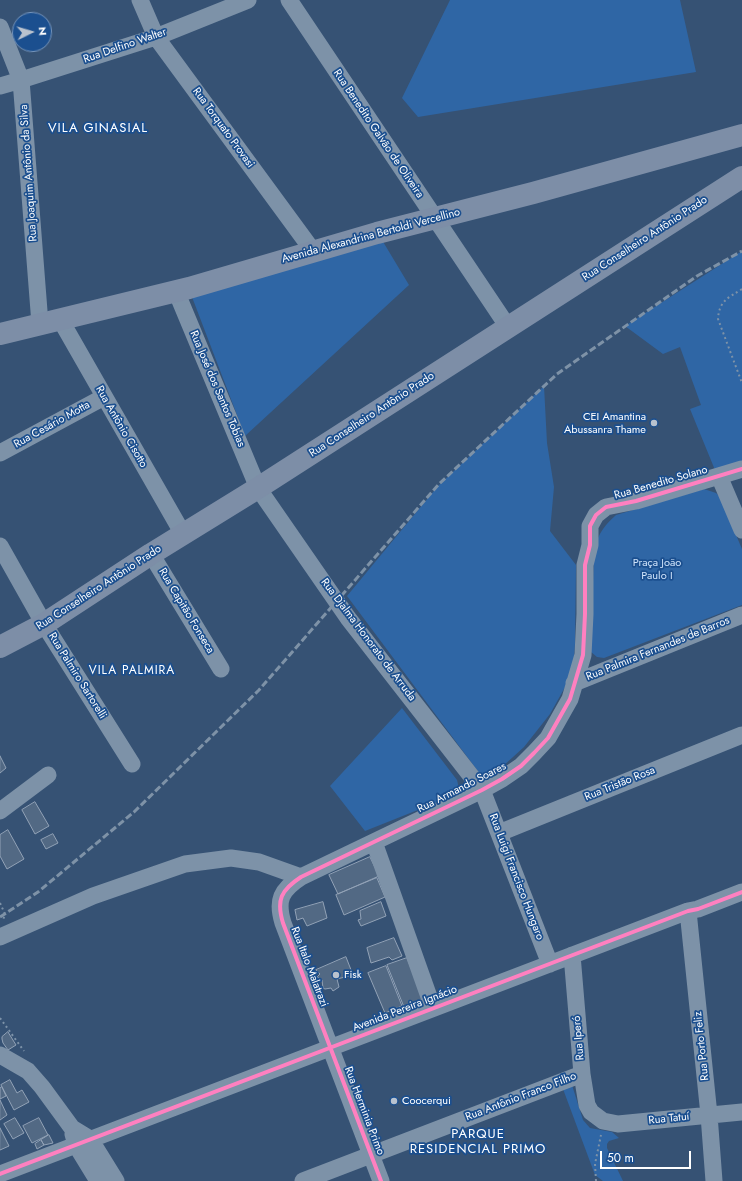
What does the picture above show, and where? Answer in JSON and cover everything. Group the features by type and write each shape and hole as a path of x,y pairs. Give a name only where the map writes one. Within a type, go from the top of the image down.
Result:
{"main road":[{"name":"Avenida Alexandrina Bertoldi Vercellino","path":"0,334 176,291 314,251 533,193 742,135"},
{"name":"Rua Conselheiro Antônio Prado","path":"0,647 44,624 151,554 258,488 742,177"}],"street":[{"name":"Rua Torquato Provasi","path":"140,0 156,36 314,251"},
{"name":"Rua Delfino Walter","path":"0,86 156,36 248,0"},
{"name":"Rua Benedito Galvão de Oliveira","path":"289,0 508,327"},
{"name":"Rua Joaquim Antônio da Silva","path":"0,27 21,80 50,321"},
{"name":"Rua José dos Santos Tobias","path":"176,291 258,488"},
{"name":"Rua Antônio Cisotto","path":"50,321 104,397 183,534"},
{"name":"Rua Cesário Motta","path":"0,453 104,397"},
{"name":"Rua Benedito Solano","path":"592,522 596,515 606,507 636,501 742,469"},
{"path":"719,476 742,530"},
{"name":"Rua Djalma Honorato de Arruda","path":"258,488 348,618 482,790"},
{"name":"Rua Armando Soares","path":"284,892 291,884 301,877 502,779 521,766 546,740 570,700 583,655 585,565 590,545 590,530 592,522"},
{"name":"Rua Palmiro Sartorelli","path":"0,546 44,624 132,764"},
{"name":"Rua Capitão Fonseca","path":"151,554 221,669"},
{"name":"Rua Palmira Fernandes de Barros","path":"574,683 742,615"},
{"name":"Rua Tristão Rosa","path":"499,833 742,735"},
{"path":"0,811 48,775"},
{"name":"Rua Luigi Francisco Hungaro","path":"482,790 550,964"},
{"path":"374,842 433,1008"},
{"path":"2,929 184,864 231,858 259,862 301,877"},
{"name":"Rua Italo Malatrazi","path":"284,892 279,904 280,913 330,1048"},
{"name":"Avenida Pereira Ignácio","path":"0,1174 572,955 742,892"},
{"name":"Rua Porto Feliz","path":"688,911 709,1115 714,1181"},
{"name":"Rua Iperó","path":"572,955 582,1074 587,1105 600,1119"},
{"name":"Rua Herminia Primo","path":"330,1048 381,1181"},
{"path":"0,1055 28,1071 42,1087 83,1142 116,1181"},
{"name":"Rua Antônio Franco Filho","path":"303,1181 582,1074"},
{"name":"Rua Tatuí","path":"600,1119 618,1124 742,1112"},
{"path":"83,1142 98,1181"}],"path":[{"path":"742,289 723,302 718,310 718,319 742,383"},
{"path":"0,903 5,914 2,929"},
{"path":"0,1018 24,1052 28,1071"},
{"path":"596,1181 595,1164 600,1143 600,1119"}],"green space":[{"path":"450,0 680,0 696,72 418,117 402,98"},
{"path":"382,240 409,285 245,436 192,297"},
{"path":"742,251 742,462 715,470 690,409 701,405 680,347 663,354 625,326"},
{"path":"544,386 547,443 554,487 550,531 576,565 574,659 569,680 550,714 524,747 502,767 483,778 347,596 438,486"},
{"name":"Praça João Paulo I","path":"704,489 716,493 720,497 742,549 742,605 604,658 597,657 591,652 594,552 597,540 602,531 616,515"},
{"path":"402,708 457,780 458,789 453,796 365,831 330,786"},
{"path":"572,1085 583,1120 590,1128 612,1132 619,1138 609,1141 607,1148 623,1181 603,1181 595,1175 563,1089"}],"building":[{"path":"0,756 6,768 0,773"},
{"path":"35,802 49,826 35,834 22,810"},
{"path":"8,830 24,859 7,869 0,856 0,835"},
{"path":"53,834 58,843 46,849 41,840"},
{"path":"370,857 379,876 338,894 329,875"},
{"path":"377,878 385,897 344,915 336,895"},
{"path":"323,902 327,918 307,926 303,918 297,920 295,910"},
{"path":"381,902 386,916 361,926 358,920 361,919 360,911"},
{"path":"394,938 402,956 392,960 389,957 371,963 367,948"},
{"name":"Fisk","path":"346,957 353,975 337,979 339,987 333,991 331,988 323,988 322,980 317,977 320,974 316,970"},
{"path":"407,958 423,999 404,1007 387,965"},
{"path":"386,966 402,1006 385,1013 368,973"},
{"path":"8,1032 16,1045 8,1050 3,1043 2,1037"},
{"path":"10,1080 17,1093 22,1090 29,1102 14,1110 1,1085"},
{"path":"2,1087 6,1096 0,1099 0,1088"},
{"path":"0,1100 7,1115 0,1120"},
{"path":"15,1118 24,1133 13,1139 4,1124"},
{"path":"39,1118 48,1135 32,1143 23,1126"},
{"path":"0,1128 9,1146 0,1150"},
{"path":"49,1135 53,1143 44,1145 41,1140"},
{"path":"41,1140 44,1145 37,1149 35,1144"}],"railway":[{"path":"0,917 38,892 134,812 259,690 439,484 557,374 697,276 742,251"}],"cycle path":[{"path":"381,1181 283,923 280,908 282,896 289,886 301,877 482,790 521,766 548,738 570,699 583,655 585,565 590,545 590,526 596,515 606,507 636,501 742,469"},
{"path":"0,1174 688,911 698,909 742,892"}],"place":[{"name":"CEI Amantina Abussanra Thame","path":"654,423"},
{"name":"Fisk","path":"336,975"},
{"name":"Coocerqui","path":"394,1101"}],"district":[{"name":"VILA GINASIAL","path":"98,129"},
{"name":"VILA PALMIRA","path":"132,671"},
{"name":"PARQUE RESIDENCIAL PRIMO","path":"478,1142"}]}
